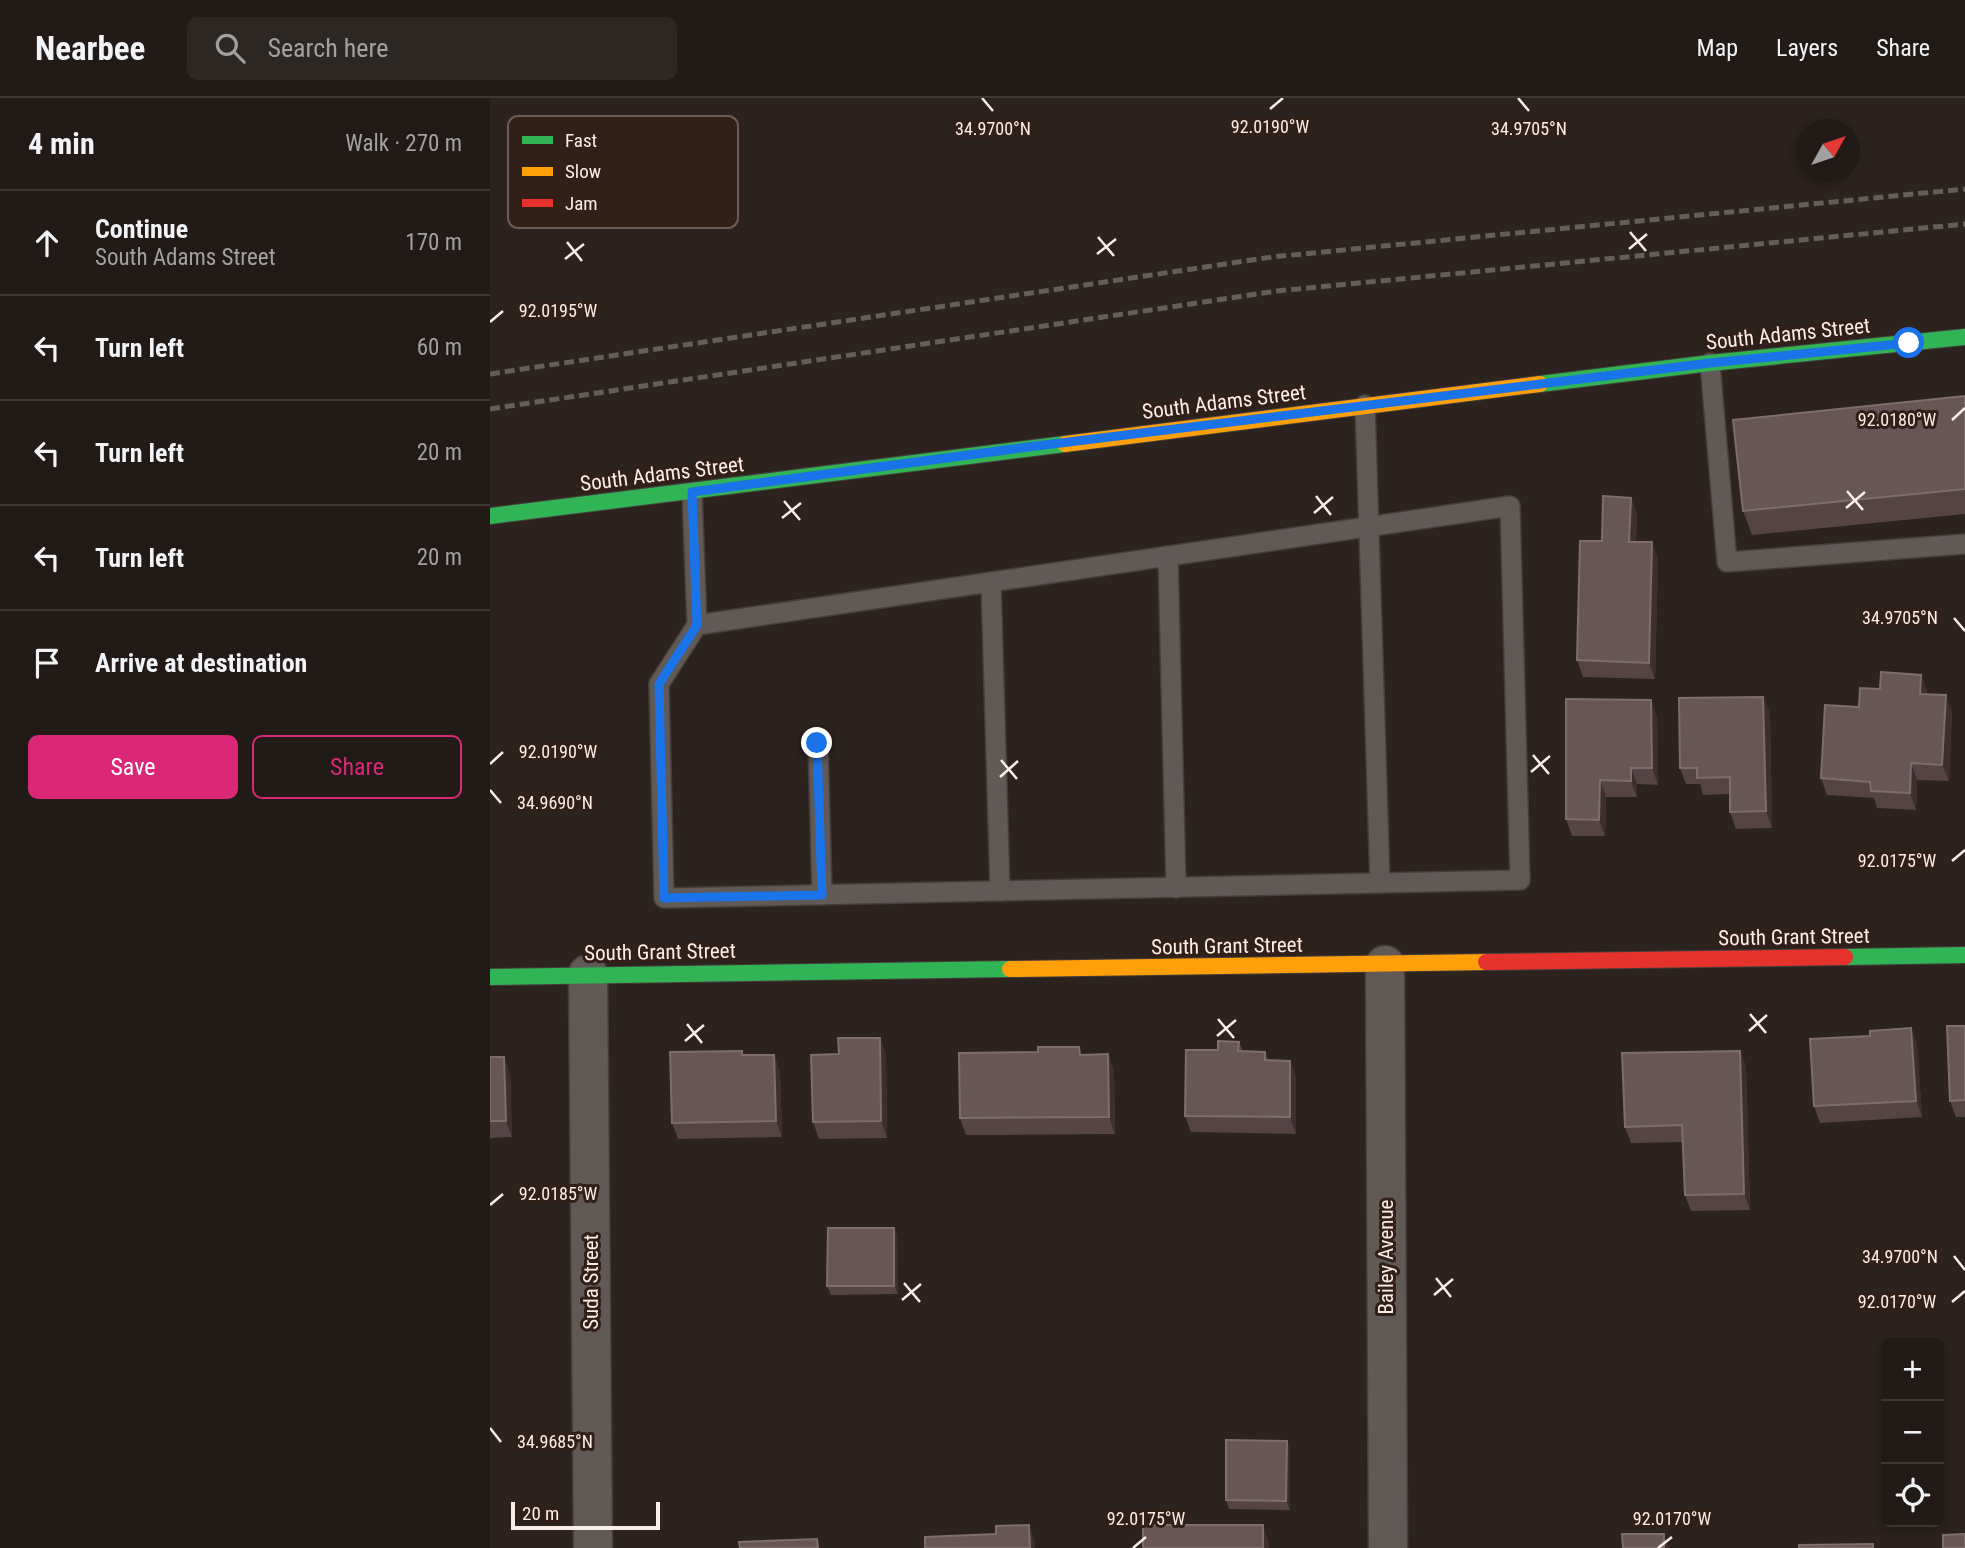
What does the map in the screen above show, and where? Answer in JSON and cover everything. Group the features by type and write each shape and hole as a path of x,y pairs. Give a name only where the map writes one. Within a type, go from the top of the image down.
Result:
{"street":[{"name":"South Adams Street","path":"490,516 1710,363 1965,337"},
{"name":"South Grant Street","path":"490,977 1965,955"},
{"name":"Bailey Avenue","path":"1385,965 1388,1548"},
{"name":"Suda Street","path":"588,974 593,1548"}],"lane":[{"path":"1710,363 1727,562 1965,544"},
{"path":"1365,405 1371,527 1380,883"},
{"path":"692,492 697,625 659,684 664,898 1520,880 1510,506 697,625"},
{"path":"1168,556 1176,888"},
{"path":"991,582 1000,891"},
{"path":"817,743 822,895"}],"building":[{"path":"1965,396 1965,489 1743,511 1733,420"},
{"path":"1603,496 1631,498 1629,542 1652,542 1649,663 1577,660 1580,541 1602,541"},
{"path":"1881,672 1921,675 1920,694 1946,695 1942,765 1911,763 1910,793 1871,791 1870,782 1821,778 1825,705 1859,707 1860,688 1880,689"},
{"path":"1763,697 1766,811 1730,812 1730,777 1697,778 1697,768 1680,768 1679,698"},
{"path":"1566,699 1651,700 1652,768 1631,768 1631,781 1600,780 1599,820 1566,819"},
{"path":"1947,1026 1965,1026 1965,1100 1950,1101"},
{"path":"1911,1028 1916,1101 1814,1106 1810,1039 1870,1036 1870,1031"},
{"path":"838,1038 880,1038 881,1121 813,1122 811,1055 839,1054"},
{"path":"1218,1041 1239,1042 1238,1051 1265,1052 1265,1060 1290,1061 1290,1117 1185,1116 1186,1050 1218,1050"},
{"path":"1038,1047 1079,1047 1080,1055 1108,1054 1109,1117 960,1118 959,1053 1038,1052"},
{"path":"742,1051 742,1055 774,1055 776,1121 672,1123 670,1052"},
{"path":"1740,1051 1744,1194 1685,1195 1682,1125 1625,1127 1622,1053"},
{"path":"490,1057 504,1057 506,1121 490,1121"},
{"path":"828,1228 894,1228 894,1286 827,1286"},
{"path":"1226,1440 1287,1441 1286,1501 1226,1500"},
{"path":"1029,1525 1030,1548 925,1548 925,1537 996,1534 996,1526"},
{"path":"1143,1525 1263,1525 1263,1548 1143,1548"},
{"path":"1622,1534 1664,1534 1664,1548 1623,1548"},
{"path":"1965,1534 1965,1548 1943,1548 1943,1535"},
{"path":"817,1539 818,1548 740,1548 739,1542"},
{"path":"1873,1544 1873,1548 1799,1548 1799,1545"}],"railway":[{"path":"490,374 1272,257 1965,189"},
{"path":"490,409 1277,291 1965,224"}],"traffic: fast":[{"path":"1540,384 1710,363 1965,337"},
{"path":"490,516 1065,444"},
{"path":"1845,957 1965,955"},
{"path":"490,977 1010,969"}],"traffic: slow":[{"path":"1065,444 1540,384"},
{"path":"1010,969 1486,962"}],"traffic: jam":[{"path":"1486,962 1845,957"}],"route":[{"path":"817,743 822,895 664,898 659,684 697,625 692,492 1365,405 1710,363 1909,343"}]}
